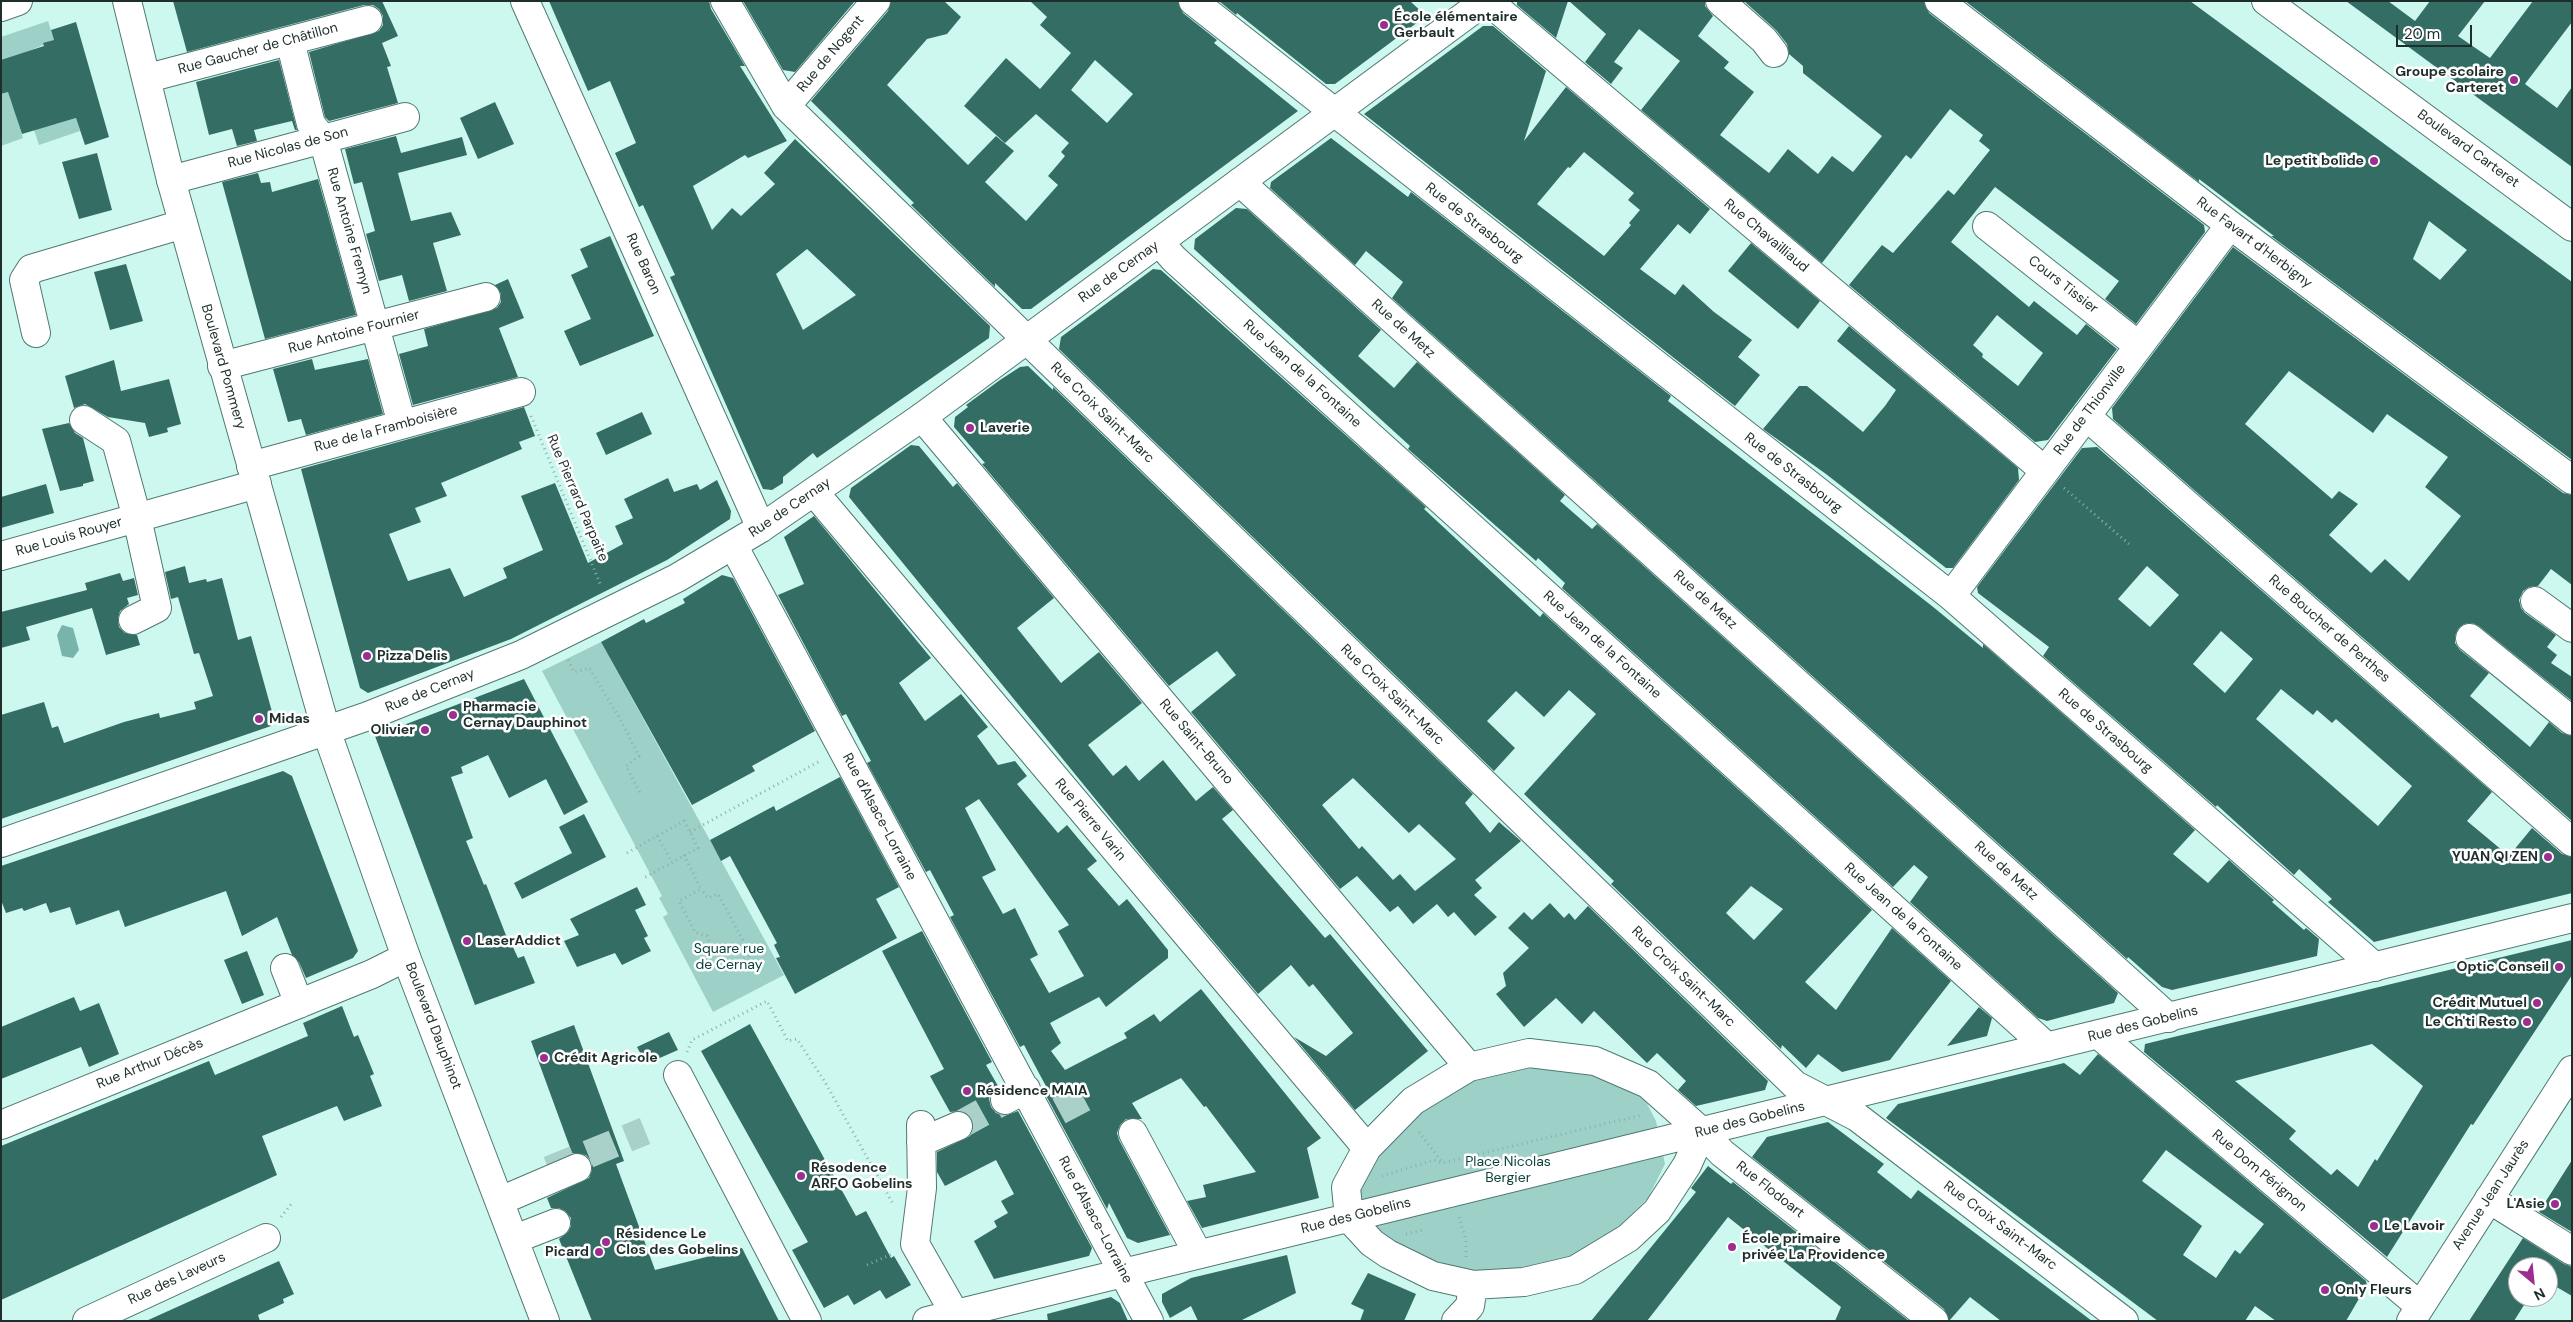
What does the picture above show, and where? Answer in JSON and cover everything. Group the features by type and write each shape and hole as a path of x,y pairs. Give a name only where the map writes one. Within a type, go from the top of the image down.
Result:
{"street":[{"path":"1,7 18,1"},
{"name":"Boulevard Pommery","path":"127,1 148,78 170,180 326,730"},
{"name":"Rue Baron","path":"525,1 761,528"},
{"name":"Rue Croix Saint-Marc","path":"725,1 786,106 1795,1085 1857,1116 2124,1321"},
{"name":"Rue de Nogent","path":"786,106 876,1"},
{"name":"Rue de Strasbourg","path":"1193,1 1333,113 1951,596 2375,966"},
{"name":"Rue de Cernay","path":"1,843 368,716 521,655 612,612 677,578 761,528 922,417 1486,1"},
{"name":"Rue Chavailliaud","path":"1486,1 2044,471"},
{"path":"1720,1 1764,40 1774,53"},
{"name":"Rue Favart d'Herbigny","path":"1939,1 2230,225 2572,480"},
{"name":"Boulevard Carteret","path":"2266,1 2572,227"},
{"name":"Rue Gaucher de Châtillon","path":"148,78 368,20"},
{"name":"Rue Antoine Fremyn","path":"290,40 311,124 323,139 402,424"},
{"name":"Rue Nicolas de Son","path":"170,180 404,117"},
{"name":"Rue de Metz","path":"1240,182 2169,1018"},
{"path":"36,333 24,280 31,270 183,224"},
{"name":"Rue de Thionville","path":"1951,596 2230,225"},
{"name":"Cours Tissier","path":"1987,226 2139,346"},
{"name":"Rue Jean de la Fontaine","path":"1159,242 1204,286 2047,1047"},
{"name":"Rue Antoine Fournier","path":"222,366 486,297"},
{"name":"Rue de la Framboisière","path":"254,475 402,424 521,392"},
{"name":"Rue Boucher de Perthes","path":"2086,416 2572,842"},
{"name":"Rue Saint-Bruno","path":"922,417 1469,1067"},
{"name":"Rue Louis Rouyer","path":"84,420 116,441 137,518 157,608 134,620"},
{"name":"Rue Louis Rouyer","path":"1,556 137,518 254,475"},
{"name":"Rue Pierre Varin","path":"814,492 1367,1148"},
{"name":"Rue d'Alsace-Lorraine","path":"733,545 843,749 1015,1094 1050,1115 1124,1273 1149,1321"},
{"path":"2535,601 2572,628"},
{"path":"2470,638 2572,721"},
{"name":"Boulevard Dauphinot","path":"326,730 406,957 515,1238 545,1321"},
{"name":"Rue des Gobelins","path":"927,1321 1198,1254 1347,1207 1452,1192 2572,918"},
{"name":"Rue Arthur Décès","path":"1,1125 372,974 406,957"},
{"path":"285,968 299,1004"},
{"name":"Rue Dom Pérignon","path":"2098,1035 2416,1314"},
{"path":"1528,1053 1595,1061 1648,1084 1702,1132 1688,1165 1657,1211 1628,1238 1575,1270 1524,1282 1473,1303 1434,1276 1388,1254 1372,1243 1347,1207 1346,1187 1367,1148 1404,1109 1469,1067 1528,1053"},
{"name":"Avenue Jean Jaurès","path":"2416,1314 2572,1070"},
{"path":"678,1075 808,1321"},
{"path":"955,1314 915,1244 922,1188 921,1133 958,1126"},
{"name":"Rue Flodoart","path":"1702,1132 1722,1154 1934,1321"},
{"path":"1133,1134 1198,1254"},
{"path":"500,1201 577,1168"},
{"path":"2489,1199 2572,1251"},
{"path":"515,1238 556,1223"},
{"name":"Rue des Laveurs","path":"87,1321 266,1238"}],"path":[{"name":"Rue Pierrard Parpaite","path":"521,392 612,612"},
{"path":"2044,471 2129,544"},
{"path":"563,654 574,672 589,668 619,716 639,756 626,766 642,795"},
{"path":"690,832 843,749"},
{"path":"627,853 684,821 698,848 642,879"},
{"path":"657,836 672,862"},
{"path":"684,855 701,889 708,898 718,894 751,955 724,969 707,936 695,932 679,901 701,889"},
{"path":"678,1075 692,1040 767,1001 788,1040 796,1039 825,1082 896,1210"},
{"path":"1404,1109 1442,1163 1466,1240 1466,1270 1473,1303"},
{"path":"1347,1207 1368,1192 1375,1179 1434,1160 1442,1163 1675,1109"},
{"path":"867,1265 915,1244"}],"green space":[{"path":"48,21 54,40 25,53 56,124 76,118 80,131 39,145 28,112 16,116 23,138 1,146 1,94 8,92 13,107 23,103 1,72 1,37"},
{"name":"Square rue de Cernay","path":"601,642 784,975 713,1012 663,917 668,914 659,898 662,896 542,671"},
{"name":"Place Nicolas Bergier","path":"1529,1062 1591,1070 1640,1090 1656,1121 1665,1164 1648,1198 1616,1229 1570,1257 1502,1276 1429,1264 1377,1236 1353,1183 1416,1107 1468,1076"}],"shaded area":[{"path":"62,625 73,628 79,650 73,658 62,656 57,635"}],"building":[{"path":"173,1 382,1 398,36 382,43 391,66 387,67 398,103 329,121 325,117 309,52 379,31 383,25 383,16 379,9 373,5 364,5 187,52"},
{"path":"549,1 709,1 711,9 745,66 740,66 787,141 748,158 745,155 693,186 712,230 732,208 741,216 775,184 764,173 795,139 990,326 989,338 817,458 813,453 783,477 783,483 772,490 763,489 670,277 675,275 643,205 639,207 615,153 636,143 610,81 588,91","holes":["807,249 856,295 803,330 776,274"]},
{"path":"743,1 855,1 795,72 783,70"},
{"path":"891,1 944,1 961,17 947,34 927,39 887,85 968,165 996,136 1014,151 985,182 1026,221 1058,185 1048,176 1065,156 1061,152 1069,143 1036,114 1005,143 964,106 1006,58 1040,89 1071,53 1040,25 1047,17 1030,1 1178,1 1183,13 1217,40 1214,43 1298,111 1031,309 1022,309 995,283 995,287 911,205 914,203 811,101 888,11","holes":["1095,60 1133,94 1107,123 1071,90"]},
{"path":"1219,1 1410,1 1426,16 1335,84 1326,84 1237,13 1236,15"},
{"path":"1517,1 1568,1 1556,38 1517,5"},
{"path":"1569,1 1705,1 1705,6 1713,16 1698,36 1729,62 1724,68 1754,92 1720,135 1769,173 1788,149 1818,174 1832,156 1853,172 1882,136 1803,73 1803,66 1789,54 1787,44 1776,30 1744,1 1924,1 1929,13 2204,225 2205,232 2136,324 2105,299 2119,281 1995,187 1951,242 2029,307 2034,301 2077,335 2086,324 2117,349 2048,440 2035,442 1849,285 1882,245 1893,253 1948,190 1954,195 1990,150 1979,141 1983,135 1950,109 1911,159 1906,155 1822,263 1641,110 1680,61 1639,29 1614,62 1623,68 1611,84 1585,62 1606,34","holes":["1997,315 2043,353 2018,386 1982,357 1983,354 1973,345"]},
{"path":"1965,1 2190,1 2572,282 2572,460 2271,236 2274,236 2199,179 2199,182","holes":["2429,221 2467,250 2440,280 2413,259"]},
{"name":"Groupe scolaire Carteret","path":"2346,1 2388,1 2415,21 2430,1 2485,1 2458,36 2490,58 2533,1 2572,1 2572,22 2525,84 2557,108 2572,87 2572,167"},
{"path":"76,22 109,137 85,145 76,118 22,134 8,92 1,94 1,60 44,46 43,43 54,40 51,30"},
{"path":"1483,26 1493,26 1546,71 1524,141 1566,87 1710,209 1690,234 1678,224 1640,269 1675,295 1683,284 1714,312 1752,340 1738,357 1760,375 1735,406 1364,114","holes":["1584,152 1634,193 1628,200 1640,210 1629,223 1631,225 1604,256 1537,204 1568,167 1570,168"]},
{"path":"279,60 297,130 295,130 292,121 254,130 257,141 237,146 232,129 209,135 196,82"},
{"path":"495,102 514,144 478,159 460,118"},
{"path":"396,136 401,153 462,137 467,155 398,173 411,221 451,212 461,235 433,243 447,291 409,301 402,275 379,281 366,234 375,231 362,182 354,184 345,149"},
{"path":"1331,138 1408,197 1411,192 1671,396 1668,401 1932,606 1983,648 1983,644 2195,830 2173,854 2208,883 2229,860 2274,900 2272,902 2304,930 2306,928 2319,939 2317,956 2172,990 2162,987 2128,957 2127,959 1392,298 1403,282 1366,251 1355,265 1270,188 1271,182"},
{"path":"97,153 112,210 79,219 62,162"},
{"path":"258,173 261,183 270,182 272,192 318,179 356,315 265,339 222,182"},
{"path":"1236,208 1247,209 1381,330 1358,356 1394,388 1417,362 1565,495 1560,501 1592,529 1597,524 2118,993 2114,1003 2047,1021 2038,1018 1910,902 1928,877 1914,865 1893,887 1562,588 1565,583 1538,558 1536,561 1408,449 1410,446 1194,249 1195,239"},
{"path":"610,236 654,336 580,366 564,331 591,319 571,275 588,267 580,249"},
{"path":"1751,243 1820,301 1798,329 1728,271"},
{"path":"2233,247 2563,493 2572,495 2572,585 2551,569 2538,586 2529,587 2523,591 2519,600 2521,608 2525,613 2556,635 2547,647 2557,655 2551,663 2572,677 2572,701 2479,626 2472,623 2464,624 2458,629 2455,643 2460,650 2489,673 2470,696 2530,747 2549,722 2562,733 2572,736 2572,821 2113,419 2112,408","holes":["2289,371 2373,433 2387,414 2448,457 2425,487 2461,516 2409,581 2385,559 2371,573 2329,535 2358,504 2339,491 2332,499 2245,424"]},
{"path":"126,264 143,321 110,330 94,272"},
{"path":"1153,269 1161,270 1426,507 1424,509 1540,617 1543,613 1872,910 1805,982 1836,1010 1892,928 1951,981 1890,1060 1842,1072 1818,1054 1806,1068 1782,1045 1781,1049 1611,884 1614,881 1524,794 1596,714 1569,690 1544,717 1516,691 1487,721 1515,748 1494,771 1059,349 1061,337","holes":["1751,886 1783,909 1754,940 1726,913"]},
{"path":"508,279 524,318 499,328 518,377 413,405 399,354 428,346 424,329 497,308 501,302 501,294 495,285"},
{"path":"1849,326 2018,468 2019,480 1953,568 1946,568 1826,474 1763,429 1799,386 1807,386 1863,432 1885,406 1896,390 1837,341"},
{"path":"312,359 315,370 368,359 383,414 306,435 301,419 288,422 273,369"},
{"path":"114,360 121,391 169,379 181,424 167,428 168,432 149,437 145,423 108,417 85,404 74,408 65,376"},
{"path":"1028,366 1053,390 1053,387 1473,794 1465,803 1490,833 1499,822 1521,841 1475,880 1482,888 1474,895 1497,917 1475,936 1454,912 1448,917 1437,904 1413,924 1398,906 1390,912 1357,876 1340,889 1191,712 1236,675 1217,651 1169,686 982,464 985,463 954,427 955,417 968,407 966,405 1020,367","holes":["1353,778 1409,833 1419,824 1456,859 1415,891 1400,874 1393,880 1362,846 1359,849 1322,805"]},
{"path":"524,407 535,436 519,442 522,449 441,483 447,496 415,508 421,522 389,534 408,581 450,568 464,597 507,578 503,568 543,550 521,496 555,483 588,563 623,544 615,526 633,518 624,499 668,478 674,492 697,484 700,490 717,480 731,511 730,519 667,560 511,639 368,693 360,688 301,469"},
{"path":"642,412 652,434 606,455 596,433"},
{"path":"69,423 75,433 83,438 94,481 83,484 83,486 60,491 42,429"},
{"path":"911,445 919,446 953,487 957,483 1054,598 1017,628 1061,683 1099,652 1142,703 1088,745 1113,776 1126,765 1139,781 1163,760 1196,801 1213,787 1233,810 1222,819 1325,938 1330,934 1428,1051 1355,1110 1294,1037 1326,1056 1353,1033 1313,984 1309,987 1291,965 1258,994 1150,866 849,497 851,488"},
{"path":"2097,447 2492,792 2467,821 2509,856 2532,828 2562,854 2572,857 2572,893 2374,942 2328,902 2332,899 2299,869 2294,875 2217,805 2216,807 2043,656 2049,647 1978,593 1977,587 2082,448","holes":["2147,566 2179,595 2150,627 2118,599","2221,631 2253,659 2225,693 2193,664","2281,689 2313,715 2317,710 2332,723 2336,719 2412,786 2378,826 2256,719"]},
{"path":"46,484 54,513 1,528 1,497"},
{"path":"814,516 931,658 899,683 925,721 961,694 988,727 977,736 998,765 1015,761 1027,776 1017,784 1058,833 1067,825 1097,861 1087,869 1119,906 1127,899 1168,950 1168,958 1106,1007 1099,997 1050,1023 1061,1043 1051,1051 1065,1070 1127,1038 1124,1033 1154,1014 1160,1022 1201,989 1321,1138 1307,1148 1319,1198 1202,1228 1187,1201 1206,1197 1203,1185 1256,1172 1206,1106 1204,1107 1181,1078 1132,1103 1142,1119 1126,1119 1120,1125 1117,1133 1170,1235 1138,1243 1127,1238 1109,1203 1107,1209 1043,1090 1047,1088 1024,1045 1020,1047 950,917 954,915 930,870 926,872 867,763 871,761 846,714 842,716 778,595 804,584 784,537","holes":["979,799 1069,925 1058,931 1084,976 1049,993 1030,959 1038,955 1015,908 1003,914 982,877 996,870 965,808"]},
{"path":"185,566 189,583 206,579 207,582 222,578 238,640 251,636 274,719 271,726 1,819 1,715 44,702 52,728 58,726 64,743 124,722 159,713 160,718 196,709 194,702 213,696 199,653 194,654 178,597 171,599 165,572"},
{"path":"120,573 123,581 134,578 138,595 127,598 129,604 120,611 119,627 125,633 137,635 140,645 106,655 92,608 26,627 30,640 1,648 1,612 87,590 85,583"},
{"path":"722,575 733,578 815,731 752,766 755,771 692,805 601,642 644,619 646,623 685,603 683,599"},
{"path":"524,679 588,802 564,815 546,779 509,798 488,755 461,767 463,773 451,777 473,838 466,841 484,885 486,884 509,943 511,943 518,958 524,956 535,983 475,1005 375,736"},
{"path":"283,771 292,776 358,951 353,958 306,978 299,962 292,955 277,917 242,936 226,891 125,927 119,910 76,925 70,907 50,913 46,903 24,911 22,908 6,913 1,900 1,866"},
{"path":"840,777 899,887 876,899 897,938 795,994 776,958 780,957 774,945 777,943 730,856 721,861 710,840 774,806 776,811"},
{"path":"584,814 606,857 522,899 514,883 572,853 559,827"},
{"path":"637,887 646,905 635,910 648,936 644,938 651,951 622,965 615,953 577,967 564,941 579,935 570,919"},
{"path":"1550,903 1564,918 1569,913 1575,920 1588,906 1768,1081 1765,1090 1696,1106 1678,1090 1686,1081 1657,1053 1647,1063 1594,1011 1582,1024 1556,998 1524,1027 1496,994 1506,986 1503,973 1529,948 1508,928 1524,912 1532,920"},
{"path":"922,931 992,1062 986,1065 998,1086 992,1092 989,1099 991,1107 996,1113 1004,1116 1018,1111 1092,1248 1089,1256 994,1279 974,1241 997,1227 994,1221 1008,1213 1001,1201 1014,1194 996,1160 945,1186 937,1172 937,1152 970,1136 973,1128 972,1120 968,1114 960,1111 950,1112 930,1076 944,1069 882,951"},
{"path":"2572,940 2572,975 2473,1125 2471,1124 2387,1257 2144,1052 2145,1044","holes":["2372,1044 2423,1086 2377,1161 2375,1159 2358,1187 2337,1169 2331,1175 2289,1139 2296,1131 2235,1081"]},
{"path":"247,951 264,995 242,1004 224,960"},
{"path":"74,997 80,1011 99,1003 119,1054 89,1067 81,1047 1,1079 1,1027"},
{"path":"342,1006 354,1037 358,1035 374,1074 370,1076 382,1106 344,1121 337,1106 262,1136 277,1175 1,1300 1,1146 209,1061 215,1075 308,1036 303,1023"},
{"path":"1979,1007 1992,1018 1987,1036 1947,1046"},
{"name":"Résodence ARFO Gobelins","path":"750,1024 856,1216 866,1211 891,1258 894,1256 911,1285 886,1299 880,1290 854,1305 848,1295 824,1308 792,1250 808,1242 701,1051"},
{"name":"Résidence Le Clos des Gobelins","path":"574,1025 624,1161 616,1164 655,1270 742,1248 779,1321 592,1321 559,1239 568,1232 571,1226 571,1218 565,1211 559,1208 551,1208 547,1198 589,1178 592,1162 586,1155 572,1153 531,1041"},
{"path":"669,1032 678,1050 646,1064 637,1047"},
{"path":"2098,1054 2366,1281 2367,1285 2346,1321 2276,1321 2255,1306 2245,1321 2158,1321 1886,1118 1898,1104 2064,1063 2080,1075","holes":["2166,1150 2264,1224 2240,1254 2235,1250 2216,1278 2183,1255 2202,1226 2142,1181"]},
{"path":"1828,1122 1884,1164 1877,1172 1911,1199 1918,1190 2092,1321 2001,1321 1970,1297 1949,1321 1944,1309 1752,1157 1767,1137"},
{"path":"2572,1160 2572,1232 2539,1212"},
{"path":"1708,1166 1731,1184 1733,1182 1909,1321 1835,1321 1841,1307 1728,1217 1647,1321 1591,1321 1696,1192 1691,1188"},
{"path":"2523,1238 2553,1257 2511,1257"},
{"path":"1287,1255 1296,1293 1240,1321 1198,1321 1191,1306 1170,1318 1162,1302 1162,1294 1191,1278"},
{"path":"2558,1260 2572,1267 2572,1296 2558,1288"},
{"path":"279,1261 294,1294 283,1299 284,1303 258,1315 260,1321 146,1321"},
{"path":"2508,1261 2508,1307 2523,1307 2514,1321 2469,1321"},
{"path":"1368,1273 1416,1294 1404,1321 1360,1321 1364,1310 1351,1304"},
{"path":"1111,1297 1120,1303 1128,1321 1048,1321 1047,1314"}],"tunnel":[{"path":"1059,1111 1091,1094"},
{"path":"958,1126 1005,1100"},
{"path":"549,1170 645,1131"}],"place":[{"name":"École élémentaire Gerbault","path":"1384,25"},
{"name":"Groupe scolaire Carteret","path":"2514,80"},
{"name":"Le petit bolide","path":"2374,161"},
{"name":"Laverie","path":"970,428"},
{"name":"Pizza Delis","path":"367,656"},
{"name":"Pharmacie Cernay Dauphinot","path":"453,715"},
{"name":"Midas","path":"259,719"},
{"name":"Olivier","path":"425,730"},
{"name":"YUAN QI ZEN","path":"2548,857"},
{"name":"LaserAddict","path":"467,941"},
{"name":"Optic Conseil","path":"2559,967"},
{"name":"Crédit Mutuel","path":"2537,1003"},
{"name":"Le Ch'ti Resto","path":"2527,1022"},
{"name":"Crédit Agricole","path":"544,1058"},
{"name":"Résidence MAIA","path":"967,1091"},
{"name":"Résodence ARFO Gobelins","path":"801,1176"},
{"name":"L'Asie","path":"2555,1204"},
{"name":"Le Lavoir","path":"2374,1226"},
{"name":"Résidence Le Clos des Gobelins","path":"606,1242"},
{"name":"École primaire privée La Providence","path":"1732,1247"},
{"name":"Picard","path":"599,1252"},
{"name":"Only Fleurs","path":"2325,1290"}]}
